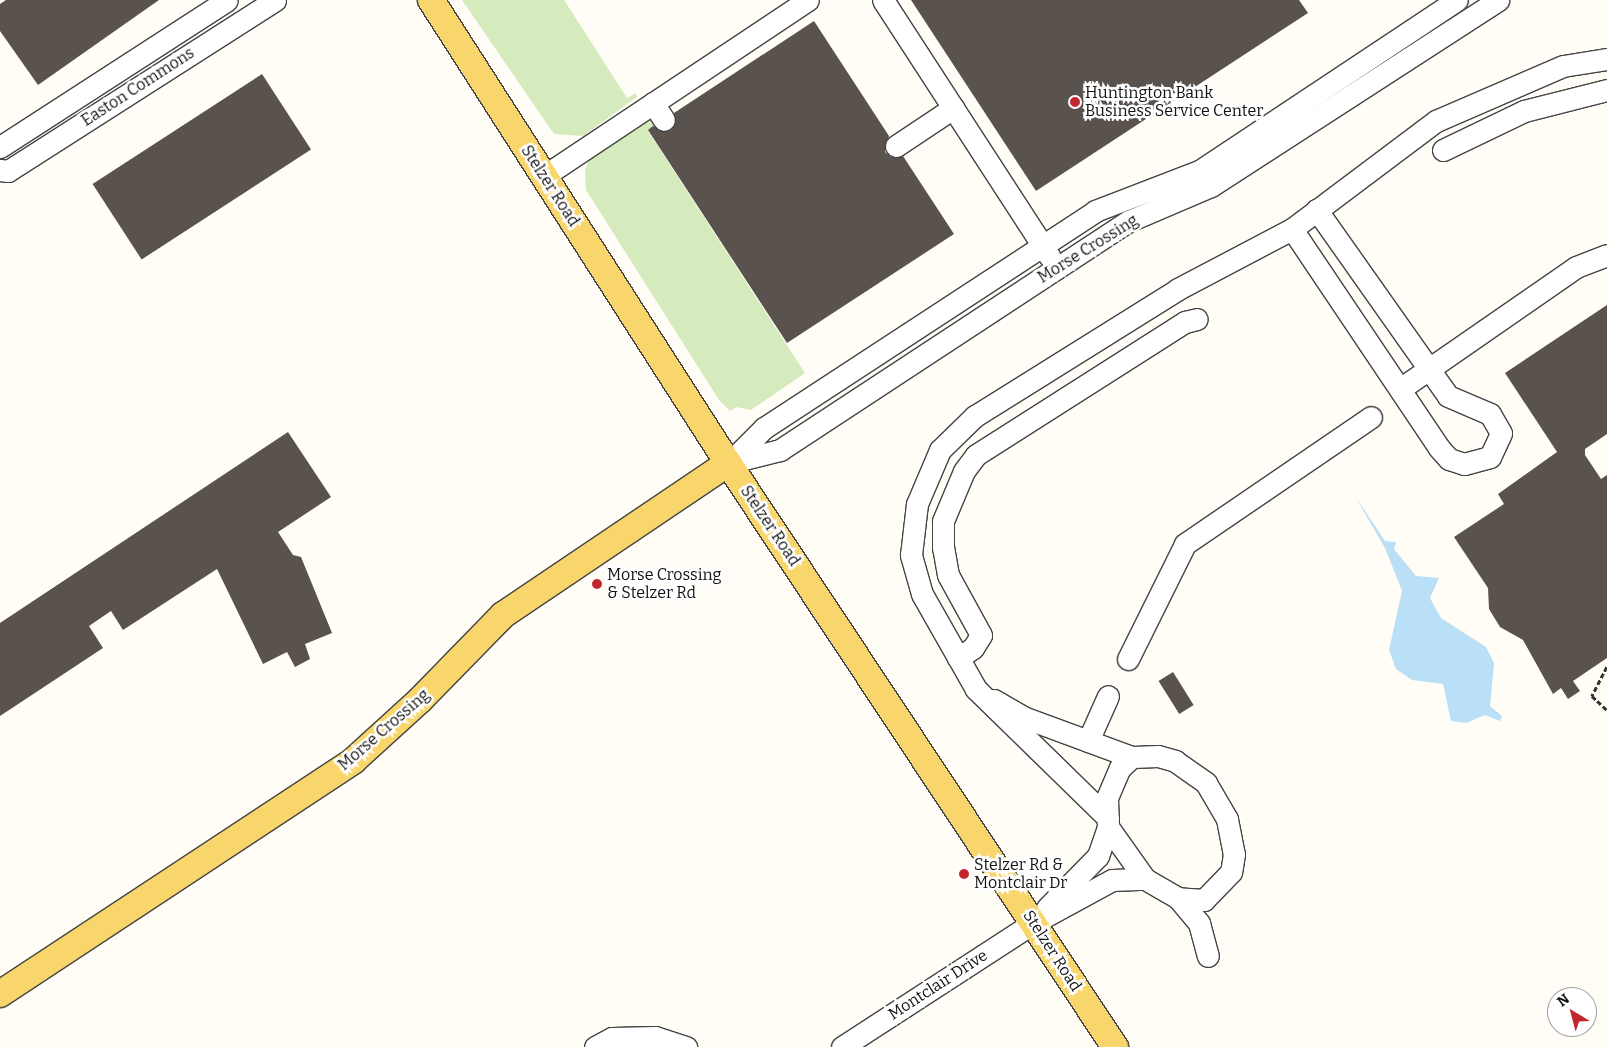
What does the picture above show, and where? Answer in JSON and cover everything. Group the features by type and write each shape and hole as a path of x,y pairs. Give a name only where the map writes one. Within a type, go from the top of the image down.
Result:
{"main road":[{"name":"Stelzer Road","path":"432,0 728,463 1115,1047"},
{"name":"Morse Crossing","path":"0,994 353,761 420,700 503,615 728,463"}],"street":[{"name":"Easton Commons","path":"0,147 227,0"},
{"name":"Easton Commons","path":"0,170 8,171 274,0"},
{"path":"544,176 659,111 808,0"},
{"path":"883,0 1057,268"},
{"name":"Morse Crossing","path":"728,463 764,428 1095,211 1201,170 1457,0"},
{"name":"Morse Crossing","path":"728,463 780,450 1129,221 1210,186 1498,0"},
{"path":"1208,956 1199,923 1178,898 1145,879 1108,822 976,689 922,594 911,555 917,504 940,450 975,416 1054,366 1178,289 1292,228 1436,121 1563,66 1607,59"},
{"path":"1563,66 1567,97"},
{"path":"1442,150 1519,113 1567,97 1607,90"},
{"path":"896,146 953,108"},
{"path":"1292,228 1449,459 1464,464 1490,457 1500,433 1490,414 1448,396 1427,370 1318,210"},
{"path":"1400,389 1576,267 1607,255"},
{"path":"958,658 973,648 981,635 948,575 943,521 950,495 976,455 1185,322 1197,319"},
{"path":"1054,366 1070,394"},
{"path":"1128,659 1185,544 1371,417"},
{"path":"976,689 1023,717 1132,757 1158,756 1188,770 1220,801 1228,819 1234,854 1223,885 1204,900 1178,898"},
{"path":"1088,740 1108,696"},
{"path":"1033,923 1098,856 1108,822 1107,798 1114,779 1132,757"},
{"path":"1033,923 1112,880 1145,879"},
{"name":"Montclair Drive","path":"842,1047 1033,923"},
{"path":"595,1047 612,1038 655,1037 686,1047"}],"path":[{"path":"1607,667 1597,678 1592,696 1607,710"}],"green space":[{"path":"462,0 564,0 627,98 636,93 637,97 583,136 554,134"},
{"path":"648,117 657,124 648,131 805,373 751,410 736,407 730,411 719,400 586,190 585,171 590,156"}],"water":[{"path":"1355,496 1385,541 1396,542 1394,549 1416,576 1439,578 1430,598 1441,618 1486,647 1494,663 1490,706 1502,716 1500,721 1485,715 1466,723 1451,721 1443,684 1412,680 1396,669 1389,650 1402,591 1385,548"}],"building":[{"path":"6,0 159,0 38,85 0,31 0,4"},
{"name":"Huntington Bank Business Service Center","path":"911,0 1299,0 1308,13 1036,191"},
{"path":"814,21 889,136 885,152 891,157 903,156 954,234 787,343 648,130 653,126 664,132 671,130 674,113"},
{"path":"262,74 311,149 142,259 93,184"},
{"path":"1607,305 1607,434 1585,449 1585,455 1601,479 1607,475 1607,658 1573,681 1580,691 1568,699 1561,688 1553,694 1523,640 1500,627 1489,609 1488,588 1454,537 1504,504 1498,494 1557,452 1505,373"},
{"path":"288,432 331,497 278,532 293,555 301,557 332,633 305,644 310,659 295,667 287,652 263,664 217,569 123,630 111,611 89,626 103,648 0,716 0,623"},
{"path":"1173,672 1194,705 1179,714 1159,681"}],"place":[{"name":"Huntington Bank Business Service Center","path":"1075,102"},
{"name":"Morse Crossing & Stelzer Rd","path":"597,584"},
{"name":"Stelzer Rd & Montclair Dr","path":"964,874"}]}
